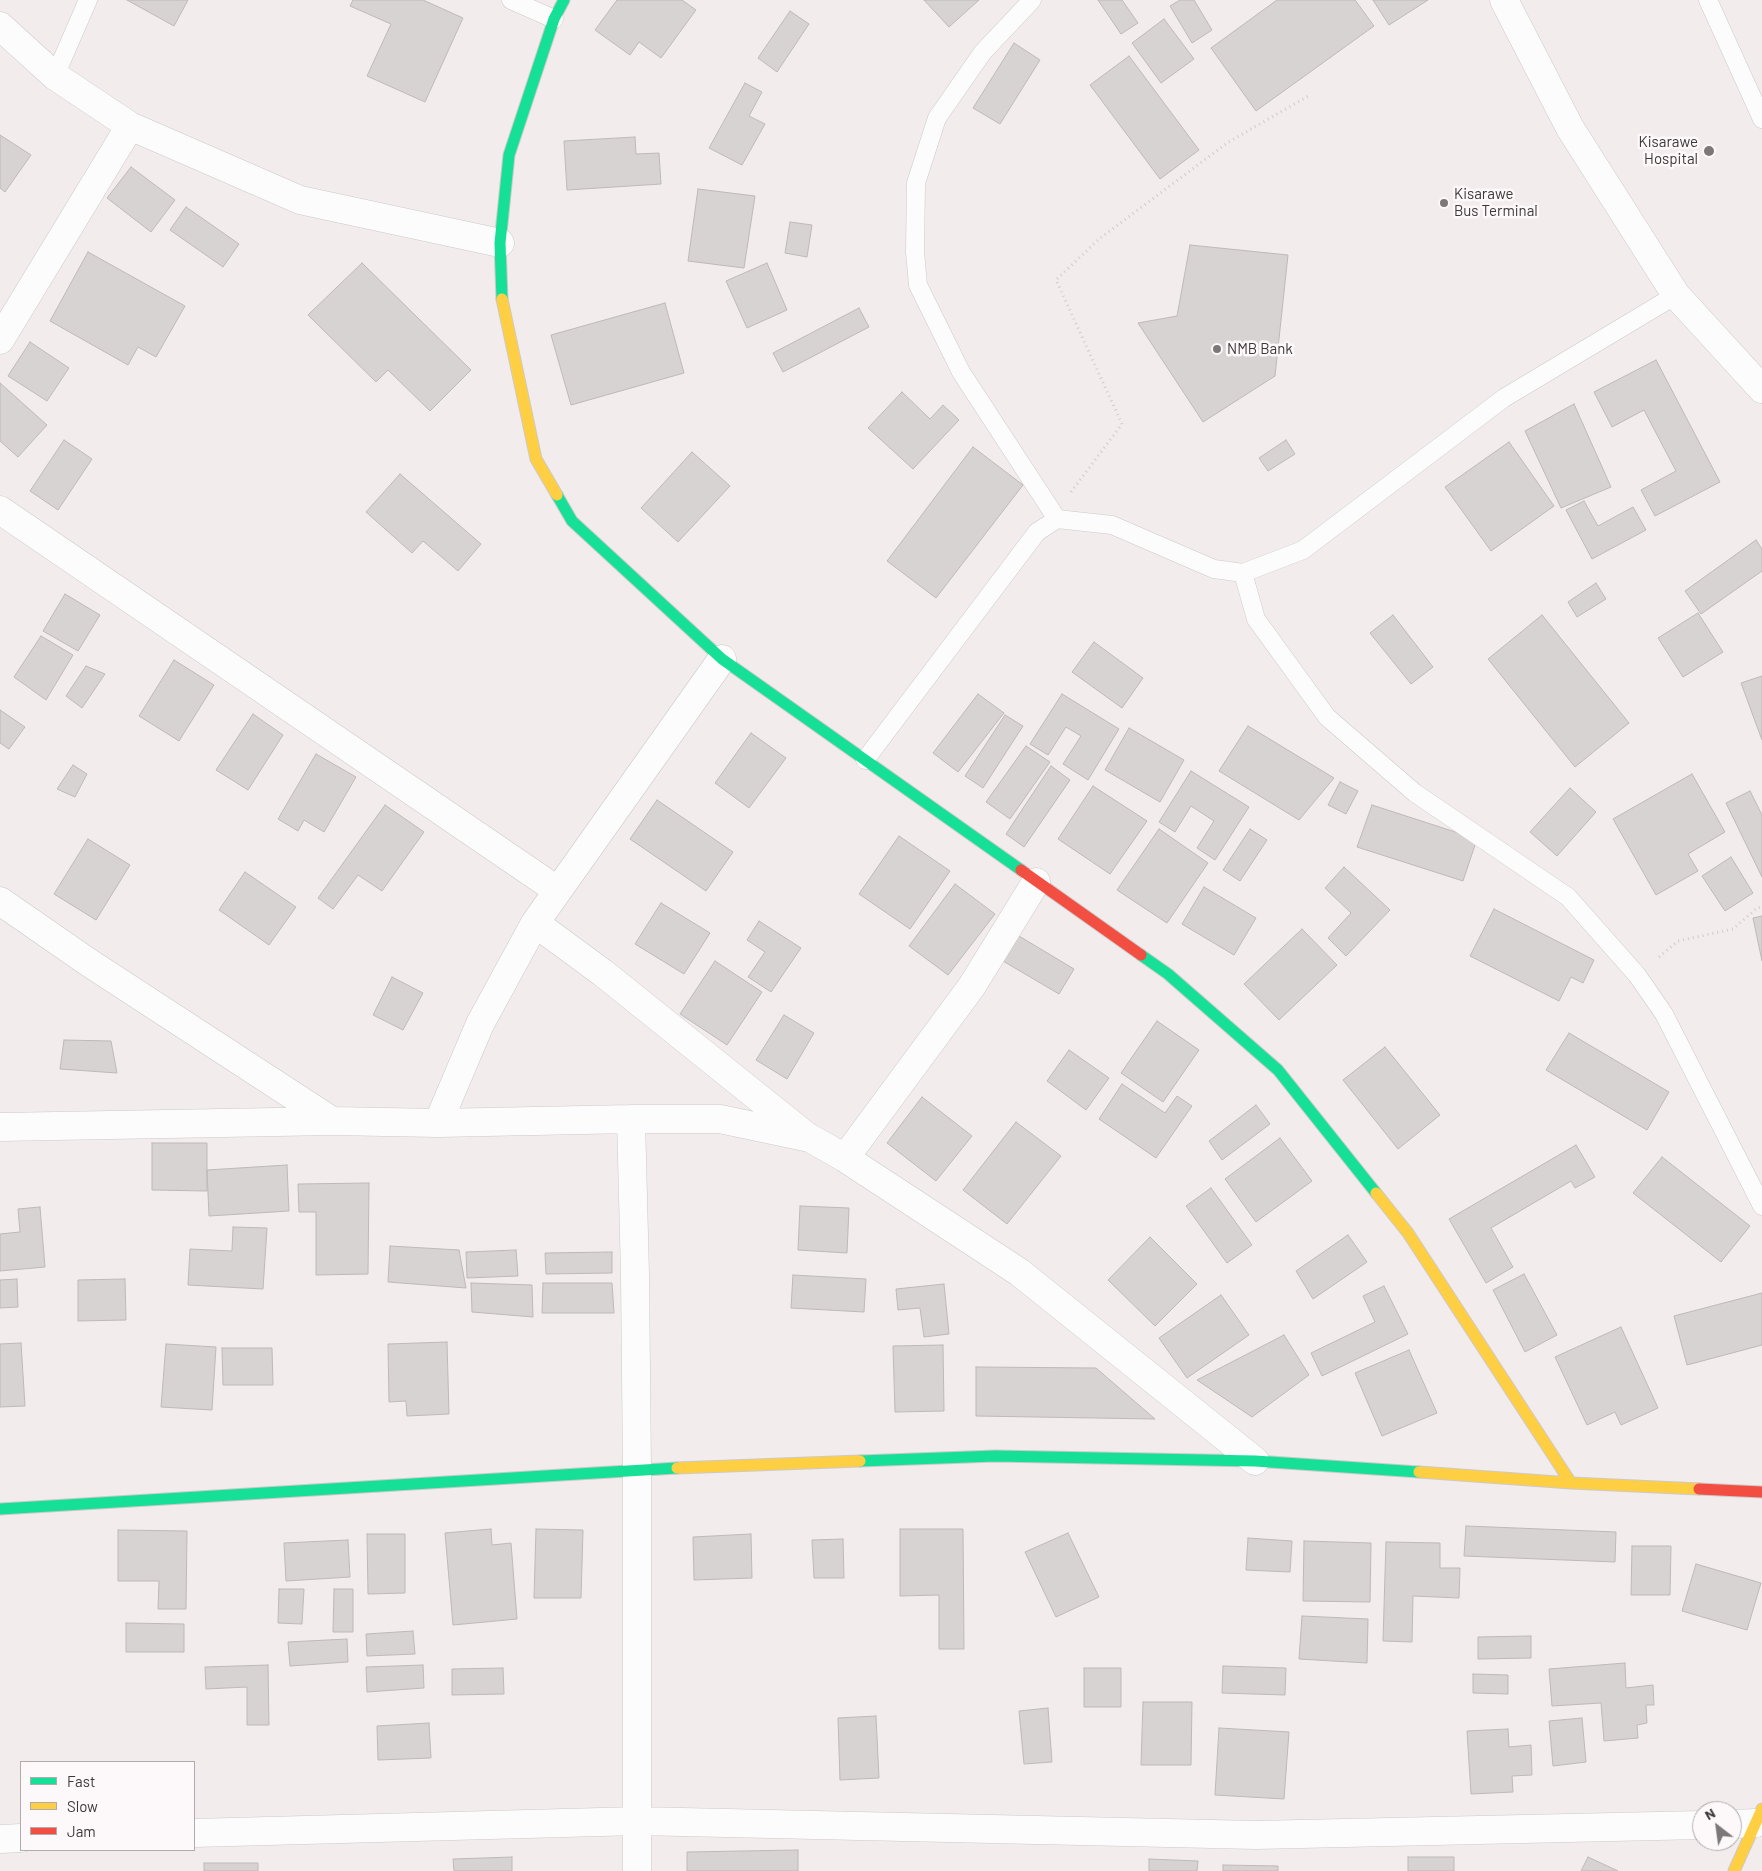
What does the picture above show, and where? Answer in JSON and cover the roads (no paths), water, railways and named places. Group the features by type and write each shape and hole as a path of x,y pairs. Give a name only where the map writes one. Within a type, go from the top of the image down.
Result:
{"street":[{"path":"564,0 554,19 509,155 500,243 502,302 536,459 572,522 722,659 1168,974 1278,1070 1408,1233 1571,1483"},
{"path":"1504,0 1570,128 1676,295 1762,389"},
{"path":"0,26 56,76 130,126 300,200 500,243"},
{"path":"0,340 130,126"},
{"path":"0,510 557,890"},
{"path":"438,1122 480,1024 535,923 722,659"},
{"path":"845,1158 972,986 1036,882"},
{"path":"0,901 88,962 332,1121"},
{"path":"535,923 603,973 810,1138 845,1158 1018,1272 1255,1461"},
{"path":"631,1119 637,1470 637,1871"},
{"path":"0,1127 332,1121 438,1122 720,1119 810,1138"},
{"path":"0,1509 637,1470 995,1456 1255,1461 1571,1483 1762,1492"},
{"path":"1734,1871 1750,1818"},
{"path":"195,1833 638,1821 1256,1835 1692,1825"},
{"path":"0,1839 20,1838"}],"lane":[{"path":"56,76 88,0"},
{"path":"511,0 554,19"},
{"path":"1032,0 983,52 938,118 916,183 915,252 918,285 961,372 1056,517"},
{"path":"1708,0 1762,119"},
{"path":"865,760 1037,532 1056,517 1112,525 1214,569 1243,573 1303,550 1504,398 1676,295"},
{"path":"1243,573 1256,619 1327,717 1415,793 1568,896 1637,975 1664,1014 1762,1206"}],"place":[{"name":"Kisarawe Hospital","path":"1709,151"},
{"name":"Kisarawe Bus Terminal","path":"1444,203"},
{"name":"NMB Bank","path":"1217,349"}]}
